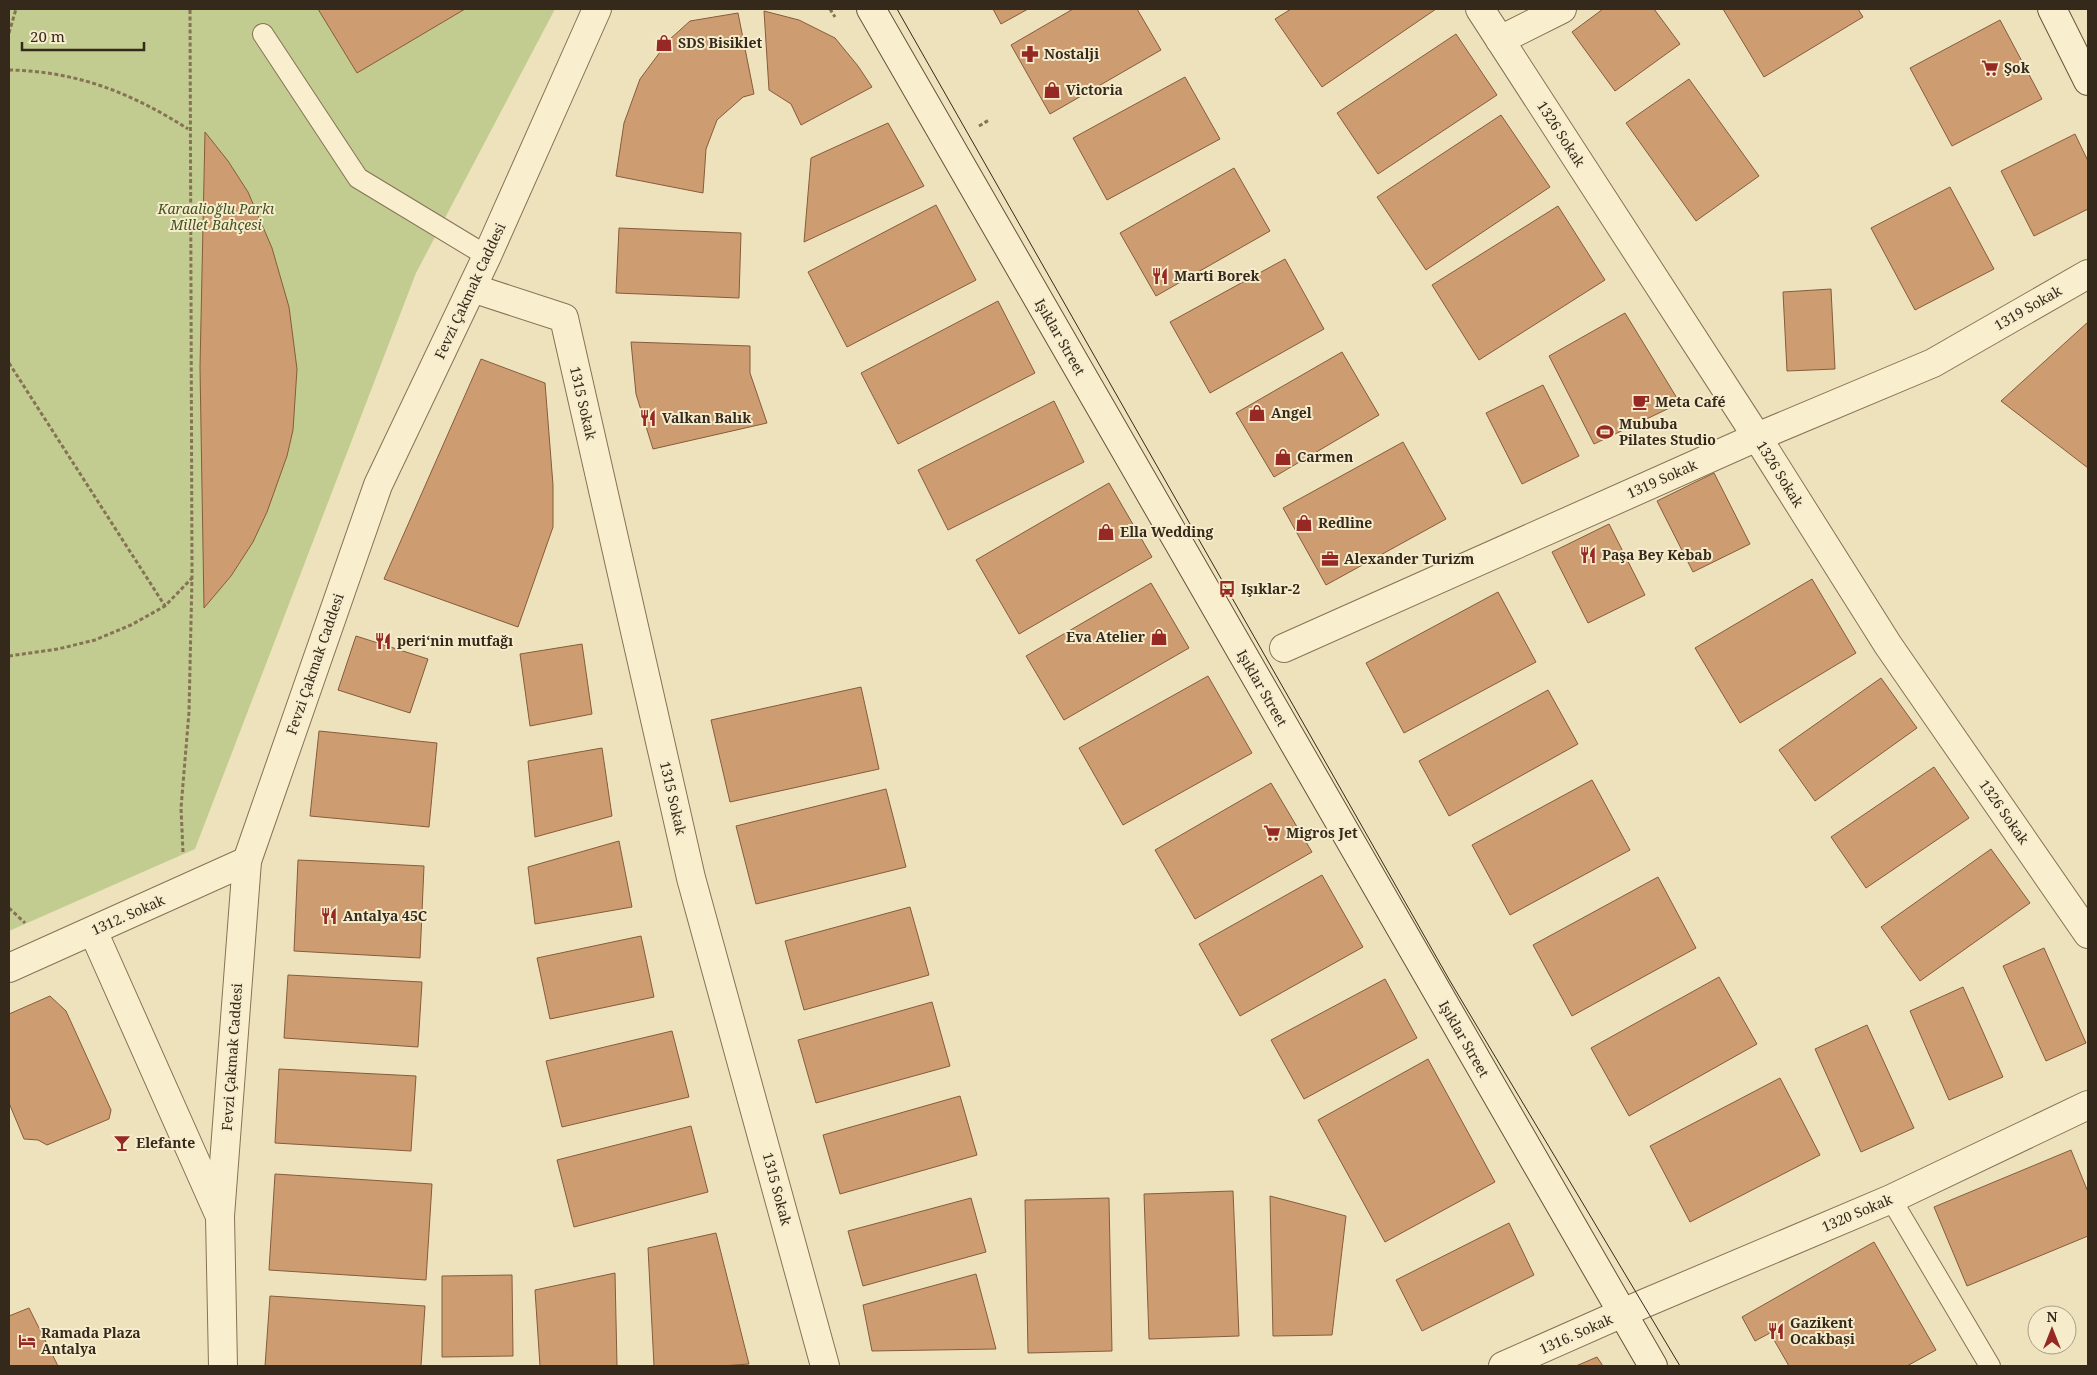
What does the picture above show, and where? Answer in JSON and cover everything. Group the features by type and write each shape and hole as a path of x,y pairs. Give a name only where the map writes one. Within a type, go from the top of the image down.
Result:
{"street":[{"name":"Fevzi Çakmak Caddesi","path":"223,1366 220,1216 247,861 378,486 487,256 597,9"},
{"name":"Işıklar Street","path":"871,9 1653,1366"},
{"name":"1326 Sokak","path":"1480,9 1757,437 1888,645 2088,934"},
{"path":"1500,40 1562,9"},
{"path":"2052,9 2088,81"},
{"name":"1319 Sokak","path":"1284,648 1757,437 1933,363 2088,274"},
{"name":"1315 Sokak","path":"472,288 564,318 691,878 825,1366"},
{"name":"1312. Sokak","path":"9,968 247,861"},
{"path":"93,931 220,1216"},
{"name":"1320 Sokak","path":"1622,1314 1891,1199 2088,1105"},
{"name":"1316. Sokak","path":"1503,1366 1622,1314"}],"lane":[{"path":"264,34 358,178 487,256"},
{"path":"1891,1199 1990,1366"}],"path":[{"path":"9,33 16,9"},
{"path":"184,890 181,808 189,712 192,577 190,9"},
{"path":"9,70 30,70 62,75 100,85 136,99 189,130"},
{"path":"9,363 165,606"},
{"path":"9,656 58,649 95,640 131,625 165,606 192,577"}],"green space":[{"name":"Karaalioğlu Parkı Millet Bahçesi","path":"9,9 555,9 416,273 195,849 9,931"}],"building":[{"path":"318,9 465,9 357,73"},
{"path":"993,9 1028,9 1001,24"},
{"path":"1073,9 1137,9 1161,50 1050,114 1011,45"},
{"path":"1291,9 1436,9 1322,87 1275,19"},
{"path":"1603,9 1654,9 1680,44 1615,91 1572,32"},
{"path":"1723,9 1858,9 1863,17 1764,77"},
{"path":"764,11 799,20 835,38 872,87 801,125 791,104 769,90"},
{"path":"738,13 754,94 743,97 717,120 706,149 703,193 616,176 624,123 640,79 669,40 690,21"},
{"path":"2000,20 2042,99 1952,146 1910,68"},
{"path":"1456,34 1497,95 1378,174 1337,113"},
{"path":"1185,77 1220,139 1107,200 1073,138"},
{"path":"1689,79 1759,176 1696,221 1626,123"},
{"path":"1501,115 1550,187 1426,270 1377,197"},
{"path":"888,123 924,186 804,242 811,158"},
{"path":"205,132 228,161 248,192 272,248 289,307 297,369 293,430 287,456 267,512 253,542 231,576 204,608 200,367"},
{"path":"2075,134 2088,161 2088,209 2034,236 2001,171"},
{"path":"1234,168 1270,231 1156,296 1120,233"},
{"path":"1950,187 1994,269 1915,310 1871,228"},
{"path":"936,205 976,280 847,347 808,272"},
{"path":"1558,206 1605,280 1479,360 1432,285"},
{"path":"619,228 741,233 739,298 616,293"},
{"path":"1285,259 1324,329 1210,393 1170,322"},
{"path":"1831,289 1835,369 1787,371 1783,292"},
{"path":"998,301 1035,373 898,444 861,373"},
{"path":"1625,313 1680,403 1594,444 1549,356"},
{"path":"2088,322 2088,468 2001,401"},
{"path":"631,342 750,346 750,373 767,423 653,449 636,394"},
{"path":"1342,352 1379,415 1274,477 1236,413"},
{"path":"481,359 545,383 553,485 553,527 518,627 384,579"},
{"path":"1543,385 1579,456 1522,484 1486,413"},
{"path":"1054,401 1084,462 948,530 918,470"},
{"path":"1403,442 1446,519 1326,585 1283,508"},
{"path":"1714,473 1750,544 1693,572 1657,501"},
{"path":"1109,483 1152,557 1019,634 976,560"},
{"path":"1609,524 1645,595 1588,623 1552,552"},
{"path":"1812,579 1856,653 1740,723 1695,648"},
{"path":"1151,583 1189,648 1064,720 1026,656"},
{"path":"1498,592 1536,662 1404,733 1366,663"},
{"path":"356,636 428,659 410,713 338,690"},
{"path":"582,644 592,714 530,726 520,654"},
{"path":"1208,676 1252,753 1123,825 1079,748"},
{"path":"1881,678 1917,728 1815,801 1779,750"},
{"path":"861,687 879,769 730,802 711,720"},
{"path":"1548,690 1578,744 1449,816 1419,761"},
{"path":"319,731 437,743 429,827 310,816"},
{"path":"602,748 612,816 535,837 528,761"},
{"path":"1934,767 1969,818 1866,888 1831,837"},
{"path":"1592,780 1630,850 1510,915 1472,845"},
{"path":"1271,783 1312,852 1195,919 1155,850"},
{"path":"886,789 906,867 756,904 736,826"},
{"path":"619,841 632,907 535,924 528,867"},
{"path":"1991,849 2030,903 1920,981 1881,927"},
{"path":"298,860 424,866 420,958 294,951"},
{"path":"1322,875 1363,947 1240,1016 1199,944"},
{"path":"1658,877 1696,948 1572,1016 1533,945"},
{"path":"910,907 929,975 804,1010 785,941"},
{"path":"641,936 654,997 550,1019 537,958"},
{"path":"2044,948 2086,1043 2046,1061 2003,966"},
{"path":"288,975 422,982 418,1047 284,1038"},
{"path":"1719,977 1757,1044 1629,1116 1591,1048"},
{"path":"1385,979 1417,1038 1304,1099 1271,1040"},
{"path":"1963,987 2003,1077 1949,1100 1910,1011"},
{"path":"50,996 66,1011 111,1110 109,1119 47,1145 38,1140 24,1139 9,1103 9,1014"},
{"path":"932,1002 950,1066 816,1103 798,1040"},
{"path":"1867,1025 1914,1128 1861,1152 1815,1049"},
{"path":"672,1031 689,1097 562,1127 546,1061"},
{"path":"1428,1059 1495,1182 1385,1242 1318,1120"},
{"path":"279,1069 416,1076 411,1151 275,1143"},
{"path":"1780,1078 1820,1155 1690,1222 1650,1146"},
{"path":"960,1096 977,1155 840,1194 823,1135"},
{"path":"691,1126 708,1192 574,1227 557,1160"},
{"path":"2071,1150 2088,1192 2088,1236 1967,1286 1934,1207"},
{"path":"275,1174 432,1184 426,1280 269,1270"},
{"path":"1233,1191 1239,1336 1149,1339 1144,1194"},
{"path":"1270,1196 1346,1216 1332,1335 1273,1336"},
{"path":"971,1198 986,1252 863,1286 848,1231"},
{"path":"1109,1198 1112,1351 1028,1353 1025,1200"},
{"path":"1509,1223 1534,1275 1422,1331 1396,1280"},
{"path":"716,1233 749,1364 654,1366 648,1248"},
{"path":"1874,1242 1936,1350 1907,1366 1789,1366 1770,1333 1755,1341 1742,1317"},
{"path":"615,1273 617,1366 540,1366 535,1290"},
{"path":"976,1274 996,1349 872,1351 863,1305"},
{"path":"512,1275 513,1356 442,1357 442,1276"},
{"path":"270,1296 425,1306 421,1366 265,1366"},
{"name":"Ramada Plaza Antalya","path":"29,1308 58,1366 9,1366 9,1316"},
{"path":"1597,1357 1603,1366 1576,1366"}],"tram line":[{"path":"897,9 1450,981 1680,1366"}],"place":[{"name":"SDS Bisiklet","path":"664,43"},
{"name":"Nostalji","path":"1030,54"},
{"name":"Şok","path":"1990,68"},
{"name":"Victoria","path":"1052,90"},
{"name":"Marti Borek","path":"1160,276"},
{"name":"Meta Café","path":"1641,402"},
{"name":"Angel","path":"1257,413"},
{"name":"Valkan Balık","path":"648,418"},
{"name":"Mububa Pilates Studio","path":"1605,432"},
{"name":"Carmen","path":"1283,457"},
{"name":"Redline","path":"1304,523"},
{"name":"Ella Wedding","path":"1106,532"},
{"name":"Paşa Bey Kebab","path":"1588,555"},
{"name":"Alexander Turizm","path":"1330,559"},
{"name":"Işıklar-2","path":"1227,589"},
{"name":"Eva Atelier","path":"1159,637"},
{"name":"peri‘nin mutfağı","path":"383,641"},
{"name":"Migros Jet","path":"1272,833"},
{"name":"Antalya 45C","path":"329,916"},
{"name":"Elefante","path":"122,1143"},
{"name":"Gazikent Ocakbași","path":"1776,1331"},
{"name":"Ramada Plaza Antalya","path":"27,1341"}]}
